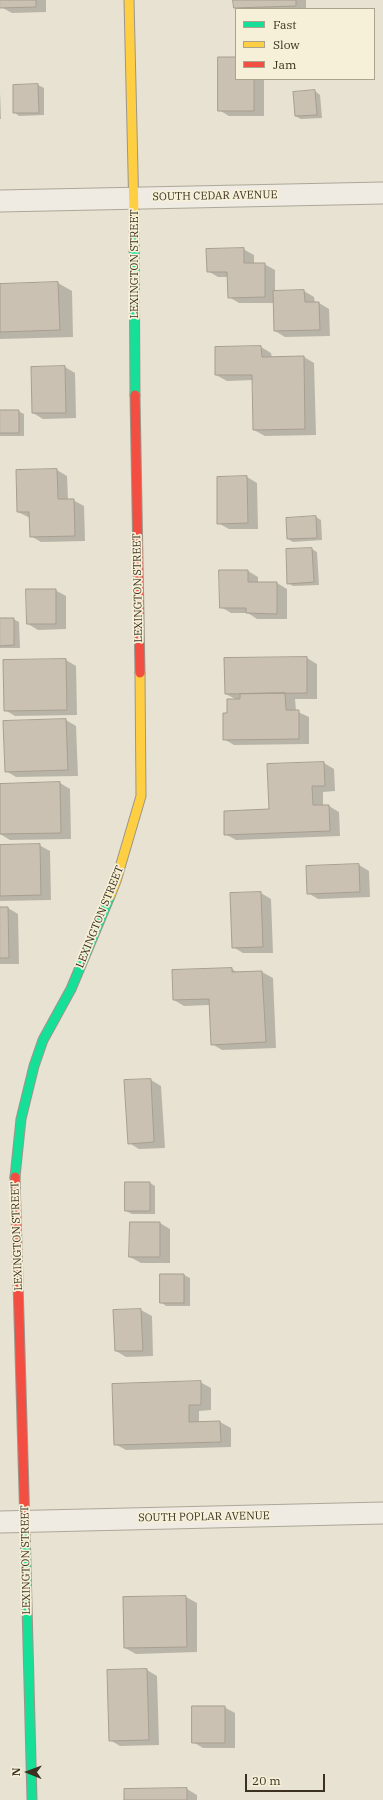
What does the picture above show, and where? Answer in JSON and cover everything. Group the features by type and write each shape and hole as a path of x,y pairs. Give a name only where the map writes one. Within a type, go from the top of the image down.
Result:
{"street":[{"name":"LEXINGTON STREET","path":"32,1800 15,1168 21,1119 34,1066 43,1040 71,989 116,881 141,796 142,766 136,486 134,198 129,0"},
{"name":"SOUTH CEDAR AVENUE","path":"0,201 383,193"},
{"name":"SOUTH POPLAR AVENUE","path":"0,1522 383,1513"}],"building":[{"path":"0,0 36,0 36,7 0,8"},
{"path":"233,0 296,0 296,6 234,8"},
{"path":"218,57 235,57 235,80 254,80 254,111 218,111"},
{"path":"38,84 39,113 13,113 13,85"},
{"path":"315,90 317,115 295,116 293,92"},
{"path":"244,248 244,263 265,263 265,297 228,298 227,272 207,272 206,249"},
{"path":"58,282 60,330 0,332 0,284"},
{"path":"304,290 305,302 319,302 320,330 274,331 273,291"},
{"path":"261,346 262,357 304,356 305,429 253,430 252,375 215,375 215,347"},
{"path":"65,366 66,413 32,413 31,367"},
{"path":"0,410 19,410 19,433 0,433"},
{"path":"57,469 58,499 74,499 75,536 30,537 29,512 17,512 16,470"},
{"path":"247,476 248,523 217,524 217,477"},
{"path":"316,516 317,538 287,539 286,518"},
{"path":"312,548 314,582 287,584 286,549"},
{"path":"219,570 248,570 248,582 277,582 277,614 246,613 246,608 220,608"},
{"path":"26,589 56,589 56,624 27,624"},
{"path":"0,618 14,618 14,645 0,646"},
{"path":"307,657 307,693 225,694 224,658"},
{"path":"66,659 67,710 4,711 3,660"},
{"path":"285,693 286,710 299,710 299,739 223,740 223,713 227,713 227,699 240,699 240,694"},
{"path":"66,719 68,770 5,772 3,721"},
{"path":"324,762 325,786 312,786 313,805 329,805 330,831 224,835 224,811 269,809 267,764"},
{"path":"60,782 61,833 0,834 0,784"},
{"path":"40,844 41,895 0,896 0,845"},
{"path":"359,864 360,892 307,894 306,866"},
{"path":"261,892 263,947 232,948 230,893"},
{"path":"0,907 8,907 9,958 0,958"},
{"path":"232,968 232,972 262,971 266,1042 211,1045 209,999 173,1000 172,970"},
{"path":"151,1079 154,1142 128,1144 124,1080"},
{"path":"125,1182 150,1182 150,1211 125,1211"},
{"path":"130,1222 160,1222 160,1257 129,1257"},
{"path":"160,1274 184,1274 184,1303 160,1303"},
{"path":"141,1309 143,1351 115,1351 113,1310"},
{"path":"201,1381 201,1405 189,1405 189,1422 220,1421 221,1442 114,1445 112,1384"},
{"path":"186,1596 187,1647 124,1648 123,1597"},
{"path":"147,1669 149,1740 109,1741 107,1670"},
{"path":"192,1706 225,1706 225,1743 192,1743"},
{"path":"187,1788 187,1800 124,1800 124,1789"}],"traffic: fast":[{"path":"134,214 135,395"},
{"path":"15,1177 21,1119 34,1066 43,1040 71,989 110,896"},
{"path":"25,1527 32,1800"}],"traffic: slow":[{"path":"129,0 134,214"},
{"path":"110,896 116,881 141,796 140,673"}],"traffic: jam":[{"path":"135,395 140,673"},
{"path":"15,1177 25,1527"}]}
